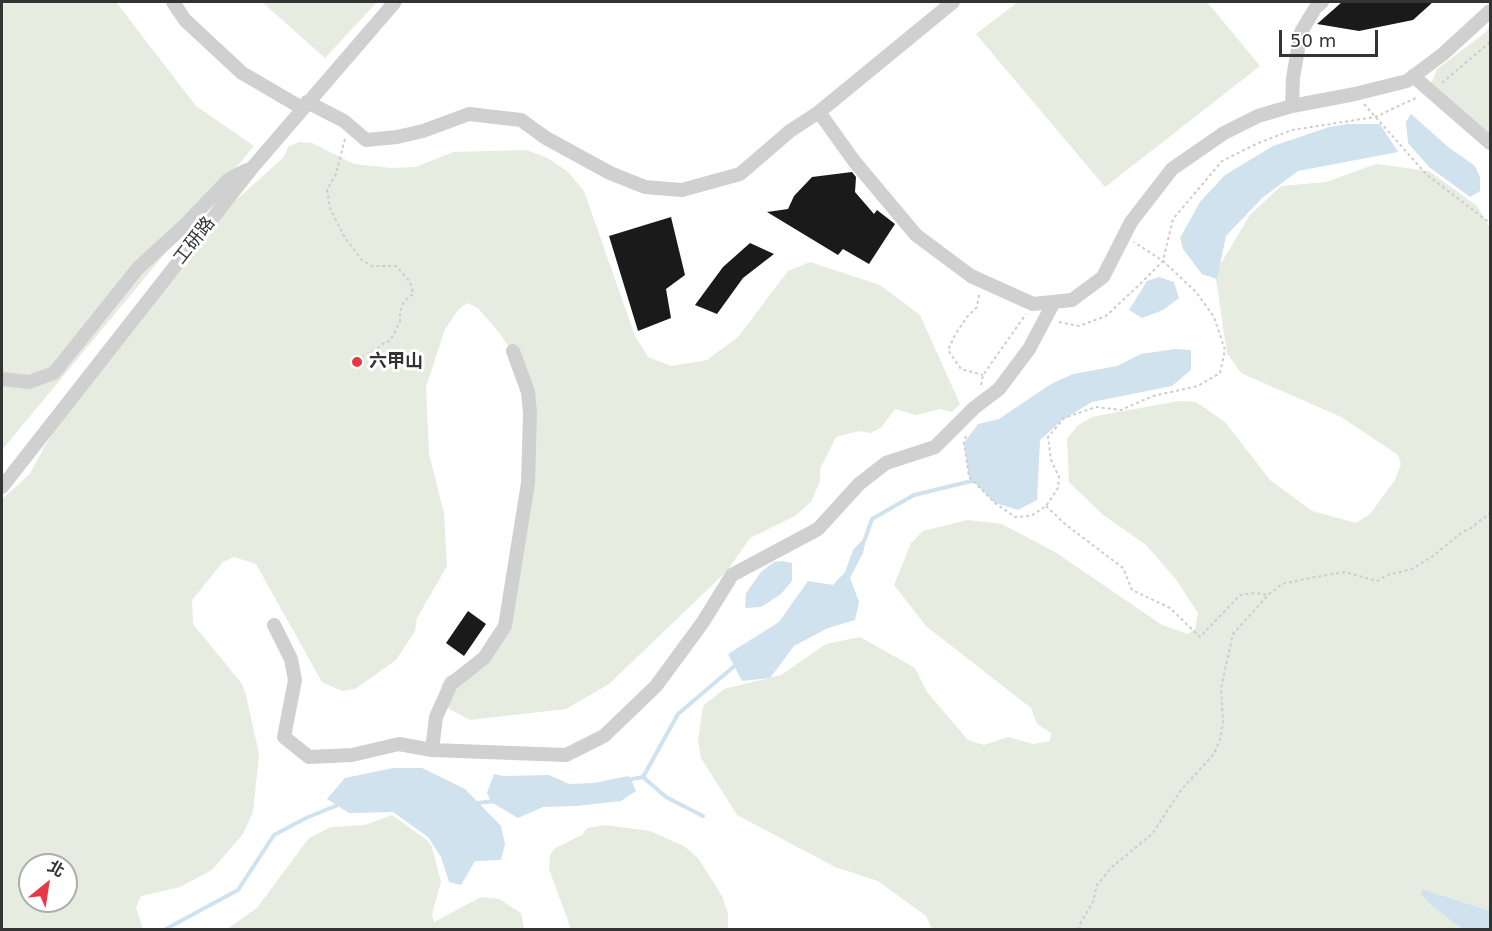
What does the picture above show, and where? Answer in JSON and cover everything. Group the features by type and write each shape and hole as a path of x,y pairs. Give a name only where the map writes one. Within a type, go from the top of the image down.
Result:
{"street":[{"path":"173,2 185,20 242,73 304,105 344,121 366,140 397,137 423,131 470,114 521,120 546,138 610,173 645,188 682,190 740,174 790,131 819,112 953,2"},
{"name":"工研路","path":"2,487 252,168 395,2"},
{"path":"1292,106 1293,78 1301,32 1316,7 1322,2"},
{"path":"819,112 854,161 916,235 971,276 1033,304 1072,300 1103,277 1131,222 1172,169 1224,133 1258,116 1292,106 1407,81 1443,54 1491,11"},
{"path":"1413,76 1491,143"},
{"path":"2,379 29,382 54,373 138,268 184,226 229,179 252,168"},
{"path":"274,625 291,659 295,680 284,737 309,757 352,755 399,744 432,750 566,755 604,736 656,686 704,622 732,575 818,529 859,484 886,463 935,447 974,408 999,389 1029,349 1054,302"},
{"path":"432,750 436,717 451,684 484,658 505,626 528,483 528,392 513,351"}],"path":[{"path":"1044,320 1079,326 1106,316 1163,261 1173,219 1222,161 1292,130 1375,117 1448,80 1491,42"},
{"path":"1355,94 1426,174 1491,223"},
{"path":"344,121 345,139 336,174 327,190 330,208 345,238 362,260 372,266 396,266 410,282 413,294 404,301 400,312 400,322 390,341 363,356"},
{"path":"1016,517 1031,516 1046,506 1058,488 1059,477 1051,460 1048,437 1064,418 1096,407 1121,410 1153,396 1198,386 1220,373 1225,350 1214,317 1196,292 1163,261 1124,236"},
{"path":"981,281 977,308 967,317 948,350 961,369 984,375"},
{"path":"1046,506 1065,524 1124,568 1132,590 1170,608 1200,637 1240,595 1255,593 1268,596"},
{"path":"1080,930 1081,922 1093,902 1097,885 1112,867 1152,834 1181,790 1214,754 1223,723 1221,688 1233,634 1268,596 1282,584 1310,578 1345,572 1377,581 1387,575 1412,569 1491,513"}],"shaded area":[{"path":"2,2 116,2 196,106 254,146 2,450"},
{"path":"262,2 377,2 325,58"},
{"path":"1018,2 1207,2 1260,66 1105,187 976,34"},
{"path":"1490,25 1490,151 1448,113 1431,84 1437,69 1486,32"},
{"path":"299,142 312,143 354,164 391,168 416,167 453,152 526,150 548,158 568,172 584,191 635,336 648,357 671,366 707,360 738,337 788,271 810,262 880,285 920,315 960,404 952,412 940,409 916,415 895,409 881,428 870,433 859,431 836,437 820,469 820,481 811,502 795,516 750,538 727,571 609,684 566,709 470,720 449,709 441,686 447,676 481,666 494,647 526,486 527,403 513,354 501,335 478,308 467,303 458,310 445,329 426,387 429,454 444,513 447,566 417,618 415,631 396,660 355,689 342,691 322,682 256,564 234,557 223,562 192,600 193,624 242,684 246,695 259,754 253,812 243,834 212,870 180,887 141,896 136,907 143,929 2,929 2,499 29,475 56,426 88,388 106,357 225,210 283,158 288,147"},
{"path":"1376,164 1429,171 1477,206 1490,228 1490,911 1423,889 1432,906 1462,929 932,929 926,916 878,881 835,867 737,815 701,758 698,741 703,706 724,689 781,675 826,644 860,637 915,668 927,692 968,740 984,745 1008,737 1033,744 1050,741 1051,733 1037,724 1031,708 926,626 894,585 911,543 923,531 967,520 1002,524 1055,552 1162,625 1188,634 1195,629 1198,613 1175,578 1146,545 1102,514 1069,482 1067,439 1077,426 1092,417 1178,401 1196,402 1225,422 1270,480 1312,511 1356,523 1370,514 1395,480 1401,464 1398,455 1341,417 1241,373 1227,353 1215,273 1250,215 1281,186 1326,182"},
{"path":"392,815 427,840 432,847 441,882 432,914 434,922 481,897 499,899 521,913 524,929 227,929 257,908 309,838 331,827 365,825"},
{"path":"605,825 650,831 684,846 698,858 722,896 728,913 728,929 571,929 549,869 550,855 555,848 582,835 587,828"}],"water":[{"path":"1411,114 1447,146 1475,166 1480,177 1480,191 1470,197 1429,167 1408,143 1406,122"},
{"path":"1348,124 1380,124 1398,152 1298,171 1262,198 1226,236 1217,279 1202,274 1183,249 1180,238 1200,202 1225,175 1273,146 1329,127"},
{"path":"1159,277 1174,282 1179,298 1163,310 1142,318 1129,310 1147,281"},
{"path":"1175,349 1191,350 1191,370 1172,386 1092,402 1061,421 1040,440 1037,500 1018,510 995,503 969,477 964,443 978,424 999,419 1051,384 1073,374 1117,366 1141,354"},
{"path":"867,535 863,553 850,578 859,602 855,620 828,628 794,646 770,678 742,681 728,654 779,622 808,581 833,585 845,572 853,550"},
{"path":"774,562 792,563 792,581 781,594 761,607 745,608 746,593 761,572"},
{"path":"393,768 422,768 465,789 501,826 505,844 501,860 475,861 461,885 449,882 441,857 428,837 393,812 349,813 327,799 345,778"},
{"path":"494,774 504,776 549,775 569,784 594,783 628,776 636,791 621,801 543,807 518,818 491,802 487,793"},
{"path":"1423,889 1490,911 1490,929 1462,929 1432,906 1421,894"}],"building":[{"path":"1342,2 1433,2 1413,20 1359,31 1317,24"},
{"path":"852,172 856,177 855,192 874,214 877,210 895,224 869,264 843,249 838,255 767,212 788,209 794,196 812,177"},
{"path":"671,217 685,275 666,289 671,318 638,331 609,236"},
{"path":"750,243 774,254 743,278 717,314 695,305 723,267"},
{"path":"468,611 486,624 464,656 446,643"}],"waterway":[{"path":"865,539 872,519 914,495 976,480"},
{"path":"627,780 643,777 678,714 738,663"},
{"path":"643,777 666,797 703,816"},
{"path":"477,803 496,801"},
{"path":"164,930 238,890 274,835 306,818 338,805"}],"place":[{"name":"六甲山","path":"357,362"}]}
